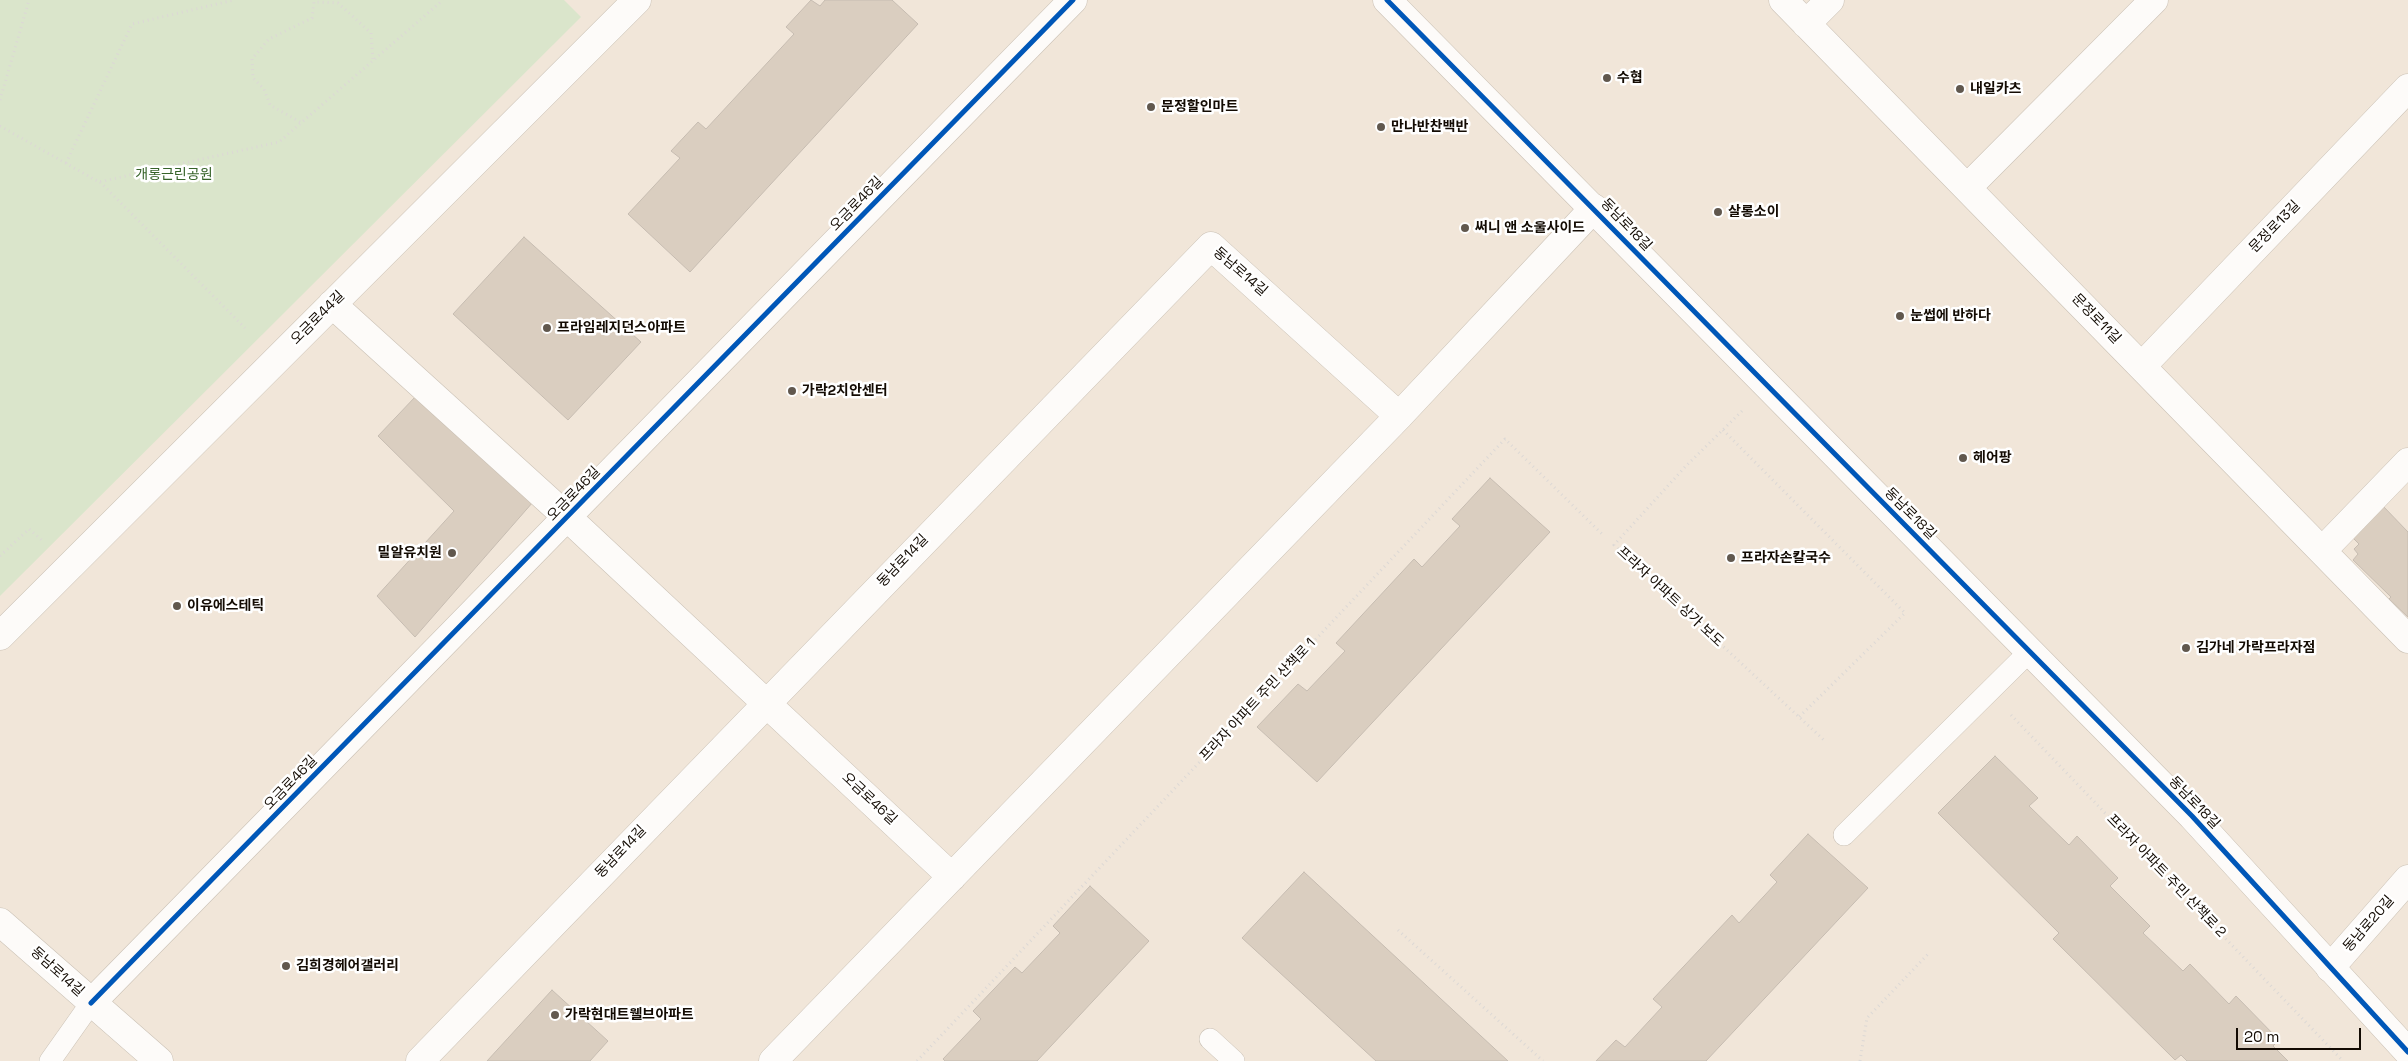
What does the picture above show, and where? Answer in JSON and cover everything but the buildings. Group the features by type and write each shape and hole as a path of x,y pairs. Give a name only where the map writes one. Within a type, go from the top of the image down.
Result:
{"street":[{"name":"오금로46길","path":"91,1003 1073,0"},
{"name":"동남로18길","path":"1387,0 2192,816 2408,1052"},
{"name":"문정로11길","path":"1783,0 2408,639"},
{"path":"1806,24 1830,0"},
{"path":"1967,188 2154,0"},
{"name":"오금로44길","path":"0,636 631,2"},
{"name":"문정로13길","path":"2142,366 2408,88"},
{"path":"773,1061 1400,416 1594,208"},
{"name":"동남로14길","path":"420,1061 1211,246 1400,416"},
{"name":"오금로46길","path":"332,304 567,517 952,876"},
{"path":"2322,551 2408,462"},
{"name":"동남로20길","path":"2330,968 2408,879"},
{"name":"동남로14길","path":"0,922 159,1061"}],"lane":[{"path":"1844,835 2030,652"},
{"path":"50,1061 91,1003"},
{"path":"1210,1039 1234,1061"}],"path":[{"path":"0,100 29,0"},
{"path":"66,163 132,24 234,0"},
{"path":"99,182 279,142 443,0"},
{"path":"300,122 270,105 264,89 253,78 252,59 269,39 312,18 314,2 338,3 371,33 373,60"},
{"path":"0,126 99,182 245,328"},
{"path":"1723,430 1905,612 1799,717"},
{"path":"0,556 29,529 70,566"},
{"path":"1398,930 1543,1061"},
{"path":"1860,1061 1867,1018 1930,952"}],"green space":[{"name":"개롱근린공원","path":"0,0 564,0 581,17 0,596"}],"cycle path":[{"path":"91,1003 1073,0"},
{"path":"1387,0 2192,816 2408,1052"}],"place":[{"name":"수협","path":"1607,78"},
{"name":"내일카츠","path":"1960,89"},
{"name":"문정할인마트","path":"1151,107"},
{"name":"만나반찬백반","path":"1381,127"},
{"name":"살롱소이","path":"1718,212"},
{"name":"써니 앤 소울사이드","path":"1465,228"},
{"name":"눈썹에 반하다","path":"1900,316"},
{"name":"프라임레지던스아파트","path":"547,328"},
{"name":"가락2치안센터","path":"792,391"},
{"name":"헤어팡","path":"1963,458"},
{"name":"밀알유치원","path":"452,553"},
{"name":"프라자손칼국수","path":"1731,558"},
{"name":"이유에스테틱","path":"177,606"},
{"name":"김가네 가락프라자점","path":"2186,648"},
{"name":"김희경헤어갤러리","path":"286,966"},
{"name":"가락현대트웰브아파트","path":"555,1015"}]}
